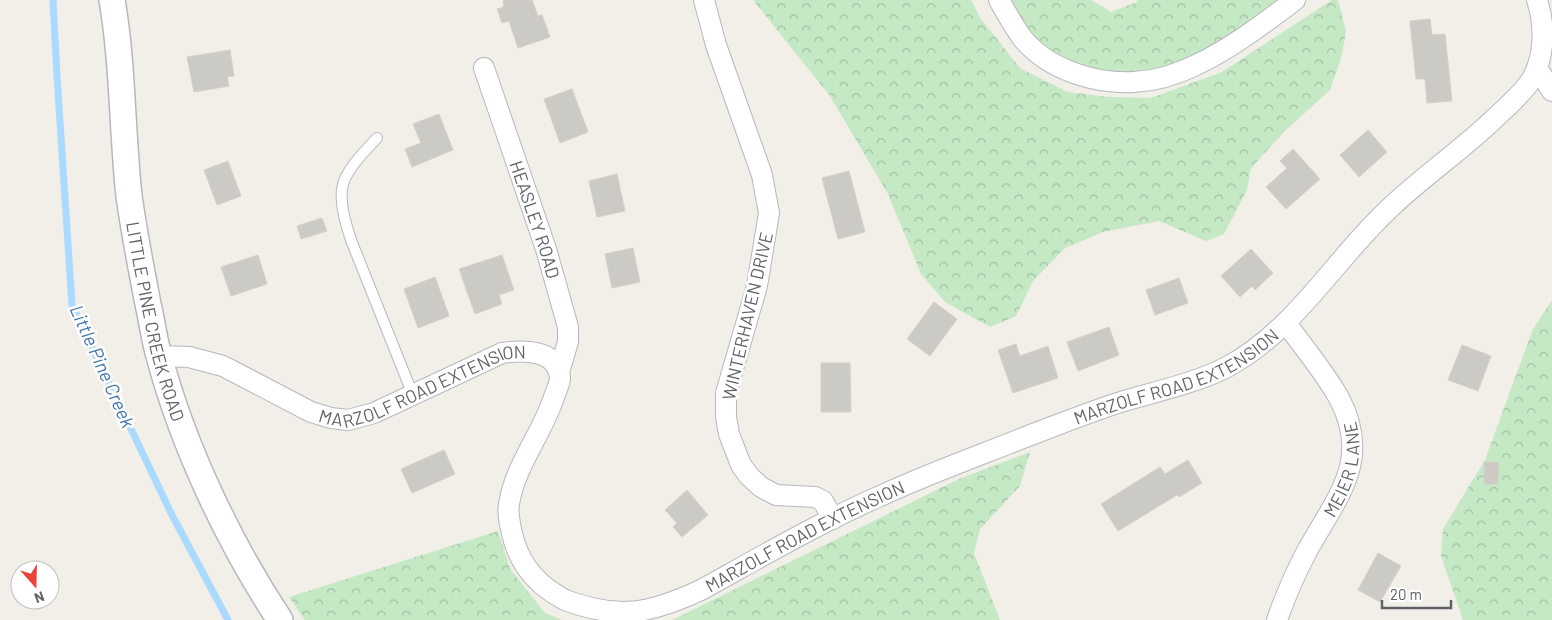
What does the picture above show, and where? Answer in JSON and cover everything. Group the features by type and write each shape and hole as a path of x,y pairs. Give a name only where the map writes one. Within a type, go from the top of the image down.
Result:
{"street":[{"name":"LITTLE PINE CREEK ROAD","path":"112,0 130,197 140,264 159,356 178,415 204,479 233,540 280,620"},
{"name":"WINTERHAVEN DRIVE","path":"704,0 716,45 762,176 769,213 758,286 726,393 726,417 729,434 741,465 761,487 776,494 816,497 822,501 833,519"},
{"path":"999,0 1012,24 1024,40 1041,56 1085,77 1108,81 1134,82 1168,76 1197,65 1240,40 1295,0"},
{"name":"MARZOLF ROAD EXTENSION","path":"159,356 189,357 223,366 311,412 331,418 348,420 374,413 502,353 517,350 546,356 555,364 560,380 547,418 525,457 515,482 509,505 510,527 517,550 526,568 544,588 566,601 597,613 622,617 638,615 701,590 876,497 945,468 1107,406 1195,379 1224,368 1242,358 1302,308 1364,235 1392,206 1479,134 1515,100 1530,81 1537,68 1541,50 1541,3"},
{"name":"HEASLEY ROAD","path":"484,68 546,249 568,327 568,342 559,372"},
{"path":"1537,68 1552,91"},
{"name":"MEIER LANE","path":"1278,620 1306,554 1344,487 1351,468 1353,452 1348,420 1339,400 1325,376 1286,323"}],"lane":[{"path":"377,138 345,178 342,190 343,213 351,240 413,395"}],"green space":[{"path":"753,0 971,0 981,19 1021,69 1068,92 1109,97 1151,98 1222,72 1332,0 1338,0 1346,31 1342,55 1330,90 1286,130 1251,168 1247,190 1224,234 1206,241 1159,221 1103,232 1065,248 1033,281 1016,316 990,327 945,302 921,274 888,194 830,96"},
{"path":"999,0 1091,0 1111,12 1137,2 1137,0 1295,0 1168,76 1064,68"},
{"path":"1552,300 1552,620 1463,620 1441,556 1443,529 1485,460 1533,329"},
{"path":"1030,452 1020,486 980,529 974,553 1000,620 672,620 959,479"},
{"path":"498,531 510,569 545,613 562,620 305,620 289,597"}],"building":[{"path":"532,0 538,16 542,15 550,37 518,48 509,21 502,23 497,9 504,7 503,1"},
{"path":"1430,19 1432,35 1445,34 1452,101 1427,103 1425,79 1416,79 1410,21"},
{"path":"230,50 234,76 227,77 229,86 194,92 187,57"},
{"path":"572,89 588,132 560,143 544,99"},
{"path":"439,114 453,150 412,167 405,149 421,143 413,124"},
{"path":"1368,130 1387,152 1359,177 1340,155"},
{"path":"1293,149 1320,179 1286,209 1266,187 1287,168 1280,161"},
{"path":"228,161 241,196 217,205 204,170"},
{"path":"849,171 865,232 838,239 822,178"},
{"path":"617,174 625,211 597,217 589,181"},
{"path":"322,218 327,231 301,239 297,226"},
{"path":"633,248 640,282 612,288 605,254"},
{"path":"1251,249 1273,273 1255,290 1252,286 1240,297 1221,276"},
{"path":"258,255 267,284 231,296 221,267"},
{"path":"502,255 514,290 499,295 502,304 475,314 459,269"},
{"path":"435,277 449,316 418,328 404,289"},
{"path":"1179,278 1188,303 1155,315 1146,290"},
{"path":"934,302 957,319 930,356 907,339"},
{"path":"1109,327 1119,355 1078,371 1067,342"},
{"path":"1016,344 1020,356 1048,346 1058,378 1013,393 998,350"},
{"path":"1462,345 1491,356 1478,391 1448,380"},
{"path":"821,363 850,363 851,412 821,412"},
{"path":"444,450 455,474 412,493 401,469"},
{"path":"1188,460 1202,483 1179,497 1177,495 1118,531 1101,504 1160,467 1165,474"},
{"path":"1484,462 1499,462 1498,484 1484,484"},
{"path":"687,490 708,515 682,537 673,527 677,523 665,510"},
{"path":"1378,553 1401,566 1380,602 1358,590"}],"waterway":[{"name":"Little Pine Creek","path":"53,0 72,305 172,515 228,620"}]}
